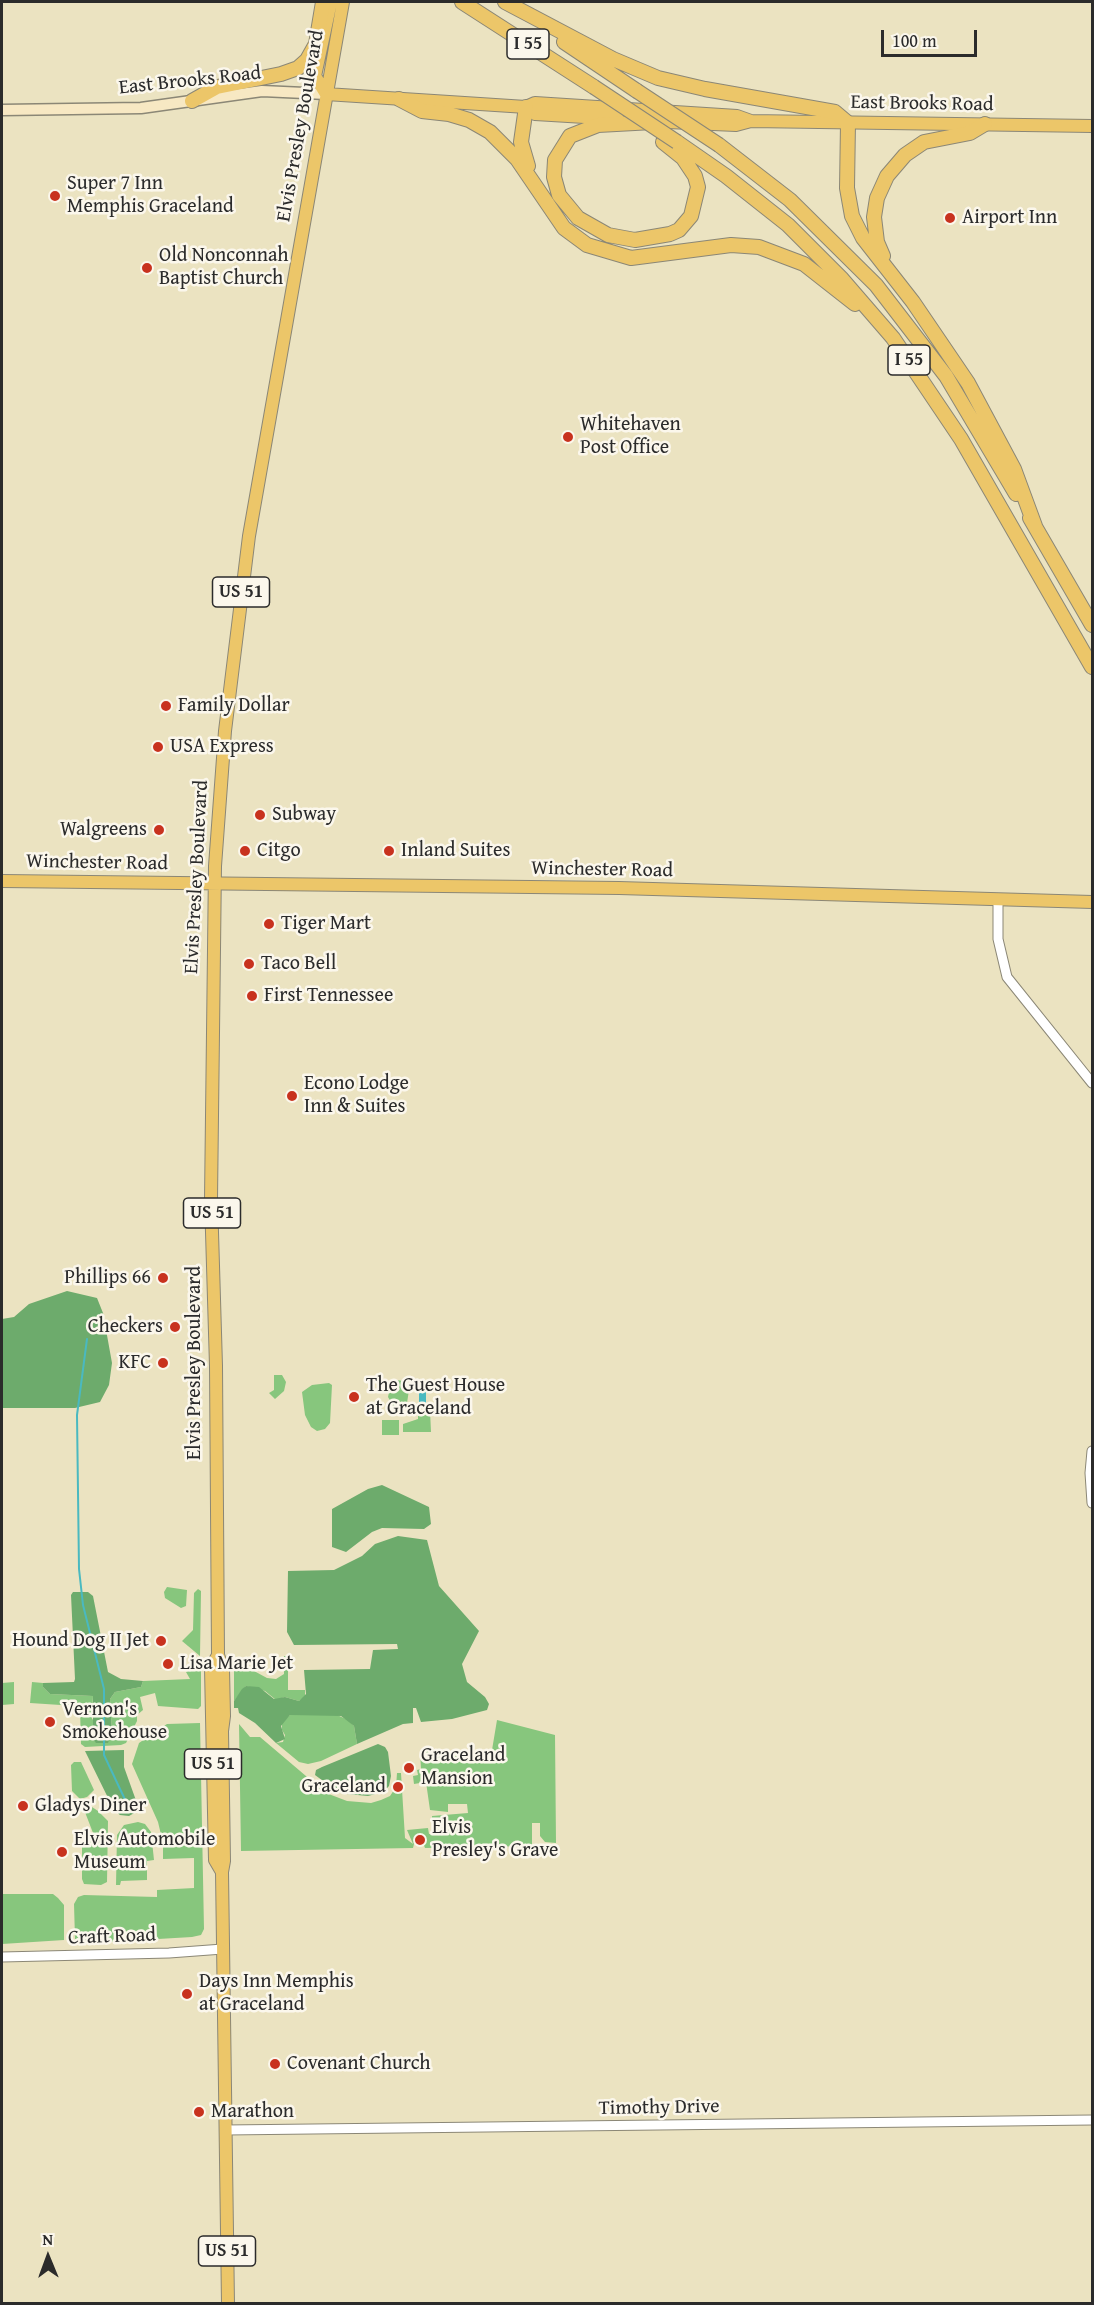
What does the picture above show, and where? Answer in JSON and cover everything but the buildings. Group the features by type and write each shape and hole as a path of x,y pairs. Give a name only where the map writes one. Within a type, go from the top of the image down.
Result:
{"highway":[{"path":"192,101 217,87 281,74 298,68 307,60 316,44 323,2"},
{"name":"I 55","path":"462,2 637,116 649,132 726,176 788,225 842,279 893,338 961,439 1092,667"},
{"path":"503,2 613,59 658,78 705,89 835,112 848,123 847,188 852,216 863,238 894,276 942,344 990,422 1014,469 1035,526"},
{"name":"I 55","path":"503,2 719,145 775,187 823,230 898,310 946,376 1092,625"},
{"path":"399,99 422,111 449,114 485,129 517,159 552,213 575,238 586,245 610,254 645,258 731,245 759,247 788,256 822,277 893,338"},
{"path":"526,107 522,128 522,150 541,194"},
{"path":"658,122 598,125 570,136 555,160 554,177 559,195 578,218 608,235 635,240 670,234 679,230 691,216 698,187 695,176 670,142"},
{"path":"894,276 881,253 874,228 877,198 887,176 905,155 924,142 970,133 985,124"}],"main road":[{"path":"326,94 315,76 331,2"},
{"name":"Elvis Presley Boulevard","path":"228,2304 222,1872 215,1860 211,1668 218,1655 216,1355 211,1199 214,885 225,731 237,622 256,487 343,2"},
{"name":"East Brooks Road","path":"2,110 141,108 262,91 526,107 535,103 737,116 751,121"},
{"name":"East Brooks Road","path":"526,107 535,114 736,125 751,121 1092,126"},
{"name":"Winchester Road","path":"2,881 619,888 1092,902"}],"street":[{"path":"998,900 998,939 1007,977 1092,1083"},
{"path":"1092,1451 1090,1473 1092,1503"},
{"name":"Craft Road","path":"2,1957 169,1953 223,1949"},
{"name":"Timothy Drive","path":"226,2130 1092,2120"}],"green space":[{"path":"67,1291 97,1298 103,1313 112,1363 109,1385 100,1402 75,1408 2,1408 2,1319 14,1317 29,1304"},
{"path":"274,1375 282,1375 286,1382 284,1391 275,1399 269,1393 274,1390"},
{"path":"397,1380 403,1381 409,1390 407,1403 401,1409 393,1406 388,1397 391,1383"},
{"path":"329,1383 332,1385 330,1423 325,1429 317,1431 311,1427 305,1415 302,1392 312,1385"},
{"path":"418,1410 430,1410 431,1432 403,1432 403,1424 418,1419"},
{"path":"382,1420 399,1420 399,1435 382,1435"},
{"path":"382,1485 429,1507 431,1524 424,1529 382,1528 372,1532 346,1552 332,1547 332,1509 368,1489"},
{"path":"398,1536 427,1540 439,1586 479,1631 462,1664 467,1682 485,1697 489,1704 487,1710 452,1719 421,1722 416,1708 413,1708 413,1723 403,1724 357,1744 354,1726 341,1716 290,1715 281,1726 285,1739 276,1743 255,1723 239,1713 238,1708 234,1708 234,1701 242,1689 246,1686 259,1687 274,1699 285,1697 299,1701 306,1694 304,1670 370,1669 373,1650 398,1649 397,1644 294,1645 287,1632 288,1571 334,1570 362,1556 375,1544"},
{"path":"167,1587 187,1590 186,1606 181,1608 165,1598 164,1592"},
{"path":"198,1589 201,1591 200,1656 182,1641 193,1630 194,1593"},
{"path":"73,1592 88,1592 93,1596 108,1672 121,1679 143,1681 141,1687 115,1692 110,1699 112,1732 108,1743 96,1743 93,1739 93,1696 50,1694 43,1687 43,1683 74,1682 75,1679 71,1595"},
{"path":"284,1656 288,1656 288,1690 305,1690 305,1697 299,1701 285,1697 276,1700 265,1691 246,1686 234,1701 234,1664 243,1665 267,1678 276,1679 284,1674"},
{"path":"196,1657 201,1658 201,1706 198,1709 158,1706 155,1693 140,1697 143,1710 137,1715 137,1721 126,1743 121,1745 85,1747 81,1744 80,1709 76,1706 30,1703 32,1682 43,1683 43,1687 50,1694 93,1696 92,1719 112,1732 110,1699 115,1692 141,1687 143,1681 190,1679 186,1672 193,1669"},
{"path":"14,1682 14,1704 2,1705 2,1683"},
{"path":"335,1714 348,1720 354,1726 357,1744 321,1761 308,1764 299,1762 276,1743 283,1742 285,1735 282,1722 290,1715"},
{"path":"497,1720 555,1735 556,1843 545,1842 540,1836 540,1823 532,1823 532,1846 425,1848 423,1843 414,1844 413,1848 241,1851 239,1724 250,1737 260,1737 326,1793 347,1801 371,1803 390,1796 396,1787 397,1773 401,1773 405,1838 413,1844 407,1830 428,1828 429,1834 432,1834 432,1816 468,1813 467,1804 448,1804 448,1812 430,1810 426,1782 414,1784 413,1776 418,1775 417,1770 421,1769 420,1751 436,1749 437,1756 451,1757 492,1750"},
{"path":"200,1723 204,1929 201,1935 90,1943 75,1939 74,1904 78,1897 84,1895 157,1897 157,1890 194,1888 194,1858 163,1859 163,1843 158,1822 132,1764 139,1743 167,1724"},
{"path":"378,1744 385,1747 388,1752 391,1776 389,1786 383,1792 368,1796 338,1792 315,1775 316,1770 322,1767"},
{"path":"124,1750 124,1767 138,1806 136,1812 129,1816 120,1815 114,1810 85,1751"},
{"path":"74,1762 81,1762 94,1790 87,1797 80,1799 72,1791 71,1765"},
{"path":"83,1807 92,1807 108,1821 107,1882 101,1885 84,1884 82,1879 82,1843 95,1838"},
{"path":"138,1822 145,1824 151,1832 154,1860 147,1861 147,1880 121,1881 120,1885 116,1885 117,1835 124,1825"},
{"path":"2,1894 53,1894 64,1905 64,1940 2,1944"}],"water":[{"path":"419,1383 426,1383 426,1404 419,1404"}],"waterway":[{"path":"87,1339 77,1415 79,1569 83,1605 104,1689 104,1755 129,1808"}],"place":[{"name":"Super 7 Inn Memphis Graceland","path":"55,196"},
{"name":"Airport Inn","path":"950,218"},
{"name":"Old Nonconnah Baptist Church","path":"147,268"},
{"name":"Whitehaven Post Office","path":"568,437"},
{"name":"Family Dollar","path":"166,706"},
{"name":"USA Express","path":"158,747"},
{"name":"Subway","path":"260,815"},
{"name":"Walgreens","path":"159,830"},
{"name":"Citgo","path":"245,851"},
{"name":"Inland Suites","path":"389,851"},
{"name":"Tiger Mart","path":"269,924"},
{"name":"Taco Bell","path":"249,964"},
{"name":"First Tennessee","path":"252,996"},
{"name":"Econo Lodge Inn & Suites","path":"292,1096"},
{"name":"Phillips 66","path":"163,1278"},
{"name":"Checkers","path":"175,1327"},
{"name":"KFC","path":"163,1363"},
{"name":"The Guest House at Graceland","path":"354,1397"},
{"name":"Hound Dog II Jet","path":"161,1641"},
{"name":"Lisa Marie Jet","path":"168,1664"},
{"name":"Vernon's Smokehouse","path":"50,1722"},
{"name":"Graceland Mansion","path":"409,1768"},
{"name":"Graceland","path":"398,1787"},
{"name":"Gladys' Diner","path":"23,1806"},
{"name":"Elvis Presley's Grave","path":"420,1840"},
{"name":"Elvis Automobile Museum","path":"62,1852"},
{"name":"Days Inn Memphis at Graceland","path":"187,1994"},
{"name":"Covenant Church","path":"275,2064"},
{"name":"Marathon","path":"199,2112"}]}
